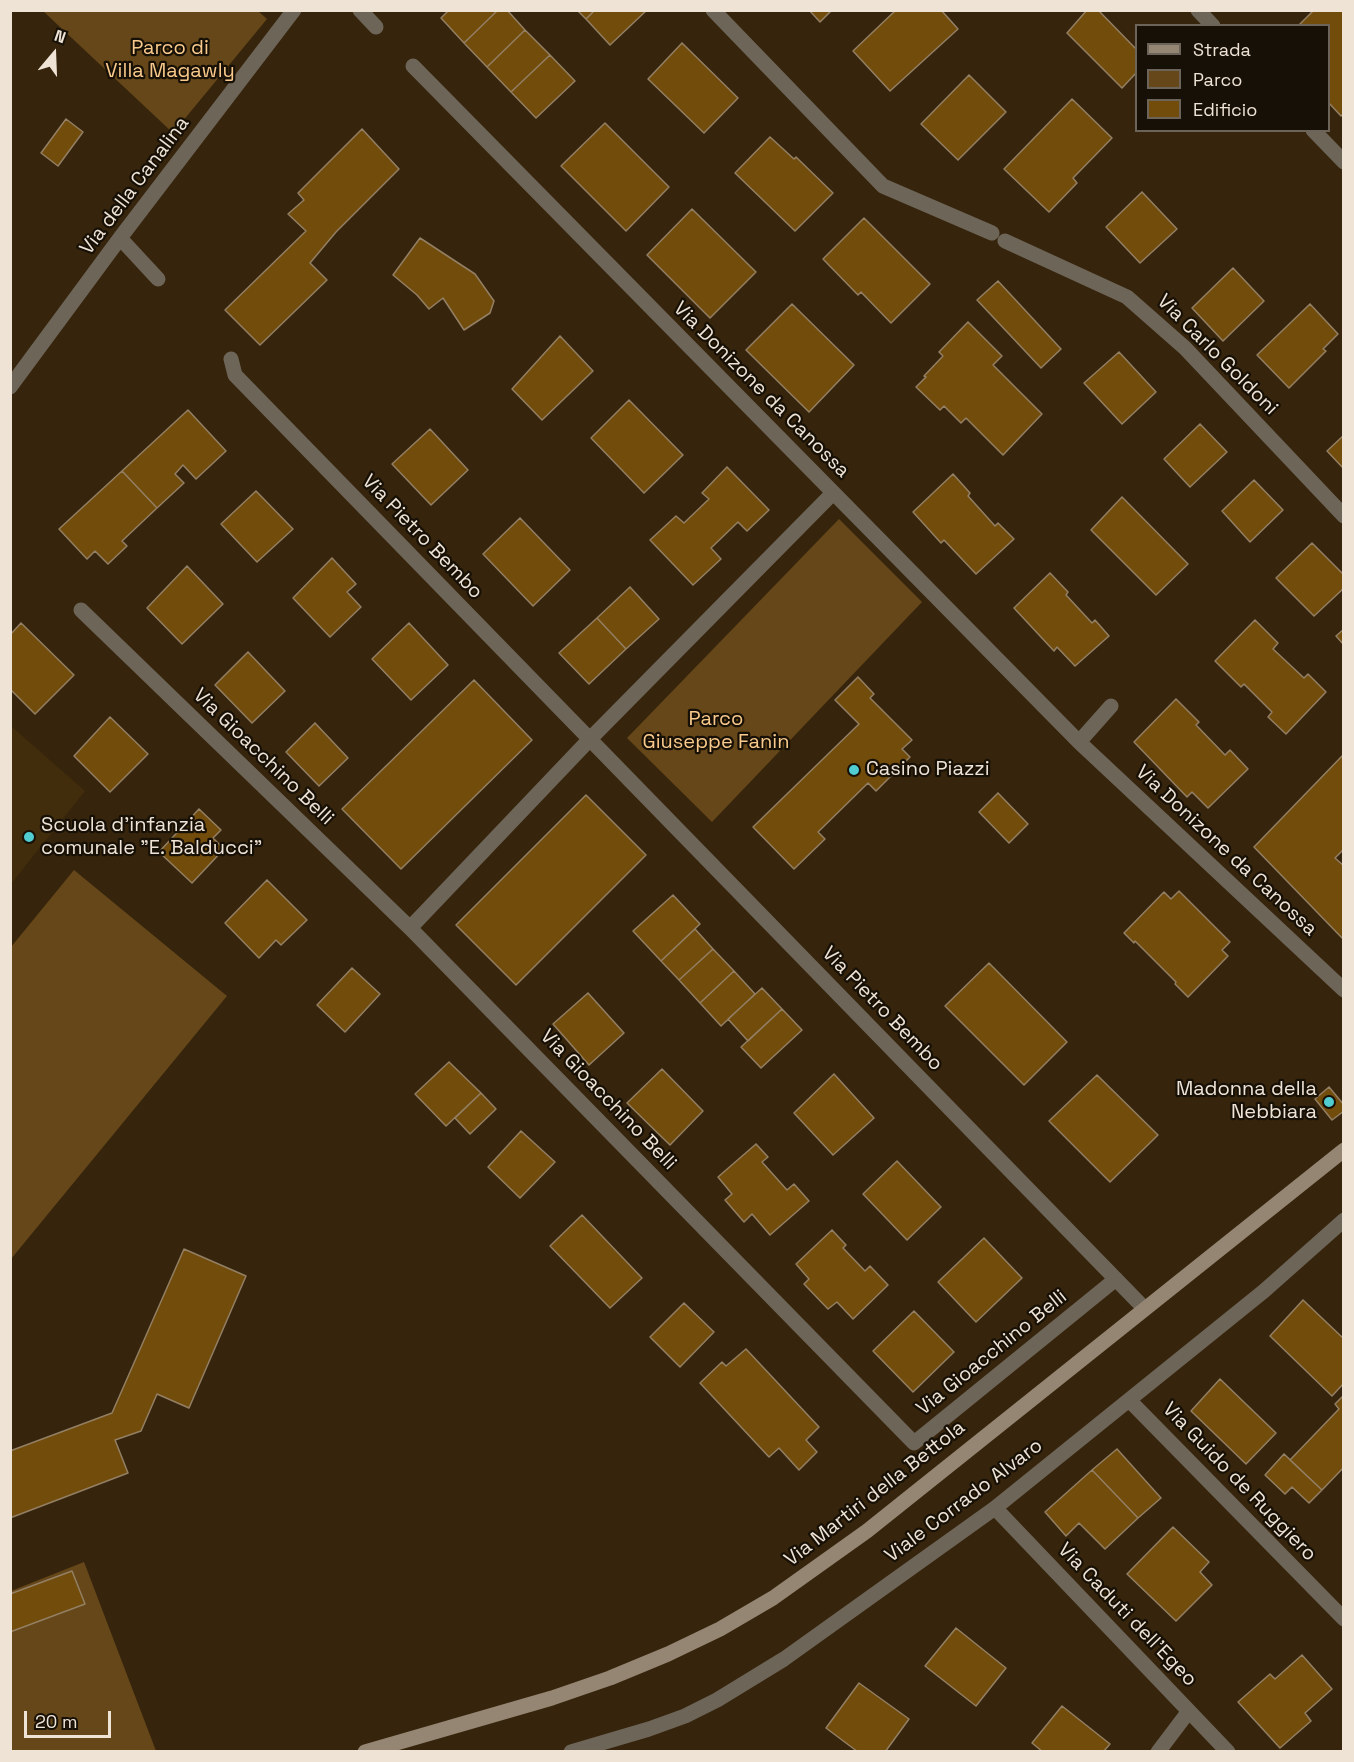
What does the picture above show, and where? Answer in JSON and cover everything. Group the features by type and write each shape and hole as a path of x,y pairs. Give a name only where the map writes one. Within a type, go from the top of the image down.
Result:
{"main road":[{"name":"Via Martiri della Bettola","path":"365,1752 562,1695 610,1678 720,1629 773,1598 867,1531 1344,1150"}],"street":[{"name":"Via della Canalina","path":"10,387 294,10"},
{"path":"360,10 376,27"},
{"name":"Via Carlo Goldoni","path":"712,10 883,186 1127,297 1185,348 1344,516"},
{"path":"1198,10 1211,24"},
{"name":"Via Donizone da Canossa","path":"413,66 1079,742 1344,990"},
{"path":"1315,132 1344,162"},
{"path":"120,238 158,279"},
{"name":"Via Pietro Bembo","path":"231,359 235,375 1144,1308"},
{"path":"410,928 590,739 833,493"},
{"name":"Via Gioacchino Belli","path":"81,609 410,928 914,1443 1116,1279"},
{"path":"1079,742 1111,706"},
{"name":"Viale Corrado Alvaro","path":"571,1752 685,1716 717,1700 784,1659 995,1508 1264,1291 1344,1220"},
{"name":"Via Guido de Ruggiero","path":"1129,1400 1344,1619"},
{"name":"Via Caduti dell'Egeo","path":"995,1508 1228,1752"},
{"path":"1158,1752 1189,1711"}],"shaded area":[{"name":"Scuola d'infanzia comunale \"E. Balducci\"","path":"11,726 85,791 11,884"}],"green space":[{"name":"Parco di Villa Magawly","path":"43,11 258,11 267,19 173,133"},
{"name":"Parco Giuseppe Fanin","path":"839,519 922,602 712,822 627,738"},
{"path":"74,870 227,996 11,1259 11,947"},
{"path":"84,1562 156,1751 11,1752 11,1591"}],"building":[{"path":"449,10 498,10 464,43 441,18"},
{"path":"498,10 507,10 525,30 487,67 464,43"},
{"path":"577,10 595,10 586,19"},
{"path":"595,10 647,10 610,45 586,19"},
{"path":"809,10 832,10 820,22"},
{"path":"896,10 941,10 958,29 890,91 853,51"},
{"path":"1087,10 1098,10 1135,48 1135,74 1122,88 1067,33"},
{"path":"1314,10 1344,10 1344,113 1341,116 1330,104 1330,24 1300,24"},
{"path":"525,30 550,55 511,92 487,67"},
{"path":"682,43 738,98 704,133 648,79"},
{"path":"550,55 575,81 536,118 511,92"},
{"path":"969,75 1006,112 958,160 921,124"},
{"path":"1072,99 1112,138 1073,178 1077,183 1049,212 1004,169"},
{"path":"66,119 83,132 58,166 41,153"},
{"path":"605,123 669,187 626,231 561,166"},
{"path":"362,129 399,169 336,232 310,263 327,280 260,345 225,310 306,231 288,214 304,200 298,193"},
{"path":"770,137 794,159 796,157 833,193 795,231 735,173"},
{"path":"1142,192 1177,229 1140,263 1106,227"},
{"path":"692,209 756,272 710,318 647,255"},
{"path":"864,218 930,284 891,323 861,292 858,295 823,259"},
{"path":"420,238 475,274 494,301 490,313 464,330 443,298 429,309 417,295 393,275"},
{"path":"1233,268 1264,301 1223,341 1192,308"},
{"path":"998,281 1061,349 1041,368 977,300"},
{"path":"792,304 854,365 809,412 746,350"},
{"path":"1310,304 1338,334 1323,349 1326,351 1289,388 1257,355"},
{"path":"968,322 1002,356 993,365 1042,414 1003,455 966,418 961,423 944,406 940,410 916,387 943,356 939,352"},
{"path":"560,336 593,371 542,420 512,389"},
{"path":"1119,352 1156,392 1122,424 1084,383"},
{"path":"629,400 683,455 644,493 591,438"},
{"path":"188,410 226,451 196,479 183,465 175,474 184,483 157,508 122,471"},
{"path":"1200,424 1227,452 1190,487 1164,459"},
{"path":"430,429 468,470 431,505 392,464"},
{"path":"1344,435 1344,469 1327,451"},
{"path":"727,467 769,510 747,531 738,522 711,548 721,559 693,585 650,540 676,516 684,523 709,499 702,493"},
{"path":"122,471 157,508 122,541 127,546 108,564 95,551 87,559 59,529"},
{"path":"953,474 970,493 968,496 995,526 998,523 1014,539 976,574 944,540 941,543 913,512"},
{"path":"1254,480 1283,510 1250,542 1222,511"},
{"path":"256,491 293,529 257,562 221,524"},
{"path":"1122,497 1188,564 1156,595 1091,530"},
{"path":"520,518 570,570 533,606 483,554"},
{"path":"1312,543 1344,575 1344,588 1314,616 1276,578"},
{"path":"332,558 356,584 347,592 361,607 330,637 293,598"},
{"path":"187,566 223,604 182,644 147,608"},
{"path":"1050,573 1068,592 1066,595 1092,623 1095,620 1109,636 1075,666 1057,647 1054,651 1014,608"},
{"path":"630,587 659,619 626,649 597,618"},
{"path":"597,618 626,649 589,684 559,653"},
{"path":"1255,620 1278,643 1273,649 1304,678 1308,674 1326,692 1286,734 1268,717 1272,712 1244,684 1241,687 1215,661"},
{"path":"21,623 74,675 35,714 10,689 10,635"},
{"path":"409,623 448,665 411,700 372,659"},
{"path":"1344,629 1344,645 1336,636"},
{"path":"248,652 285,691 252,723 215,685"},
{"name":"Casino Piazzi","path":"858,677 874,694 870,698 912,740 902,749 910,757 876,791 868,783 818,832 825,839 794,869 753,827 859,724 835,700"},
{"path":"474,680 532,740 401,869 342,809"},
{"path":"1176,699 1199,722 1196,725 1225,755 1230,750 1248,769 1208,808 1192,792 1187,797 1134,742"},
{"path":"110,717 148,754 110,792 74,756"},
{"path":"315,723 348,758 319,786 286,752"},
{"path":"1344,754 1344,849 1335,858 1344,866 1344,940 1254,847"},
{"path":"998,793 1028,824 1009,843 979,812"},
{"path":"586,795 646,855 516,985 456,925"},
{"path":"199,809 221,830 213,838 224,849 192,883 159,852"},
{"path":"267,880 307,920 281,945 276,940 259,958 225,923"},
{"path":"1179,891 1230,942 1222,950 1228,956 1188,997 1135,941 1134,943 1124,933 1164,892 1171,899"},
{"path":"673,895 700,924 661,961 633,931"},
{"path":"695,929 713,949 679,980 661,961"},
{"path":"713,949 734,971 700,1003 679,980"},
{"path":"989,963 1067,1042 1024,1085 945,1006"},
{"path":"352,968 380,994 345,1032 317,1005"},
{"path":"734,971 755,994 721,1026 700,1003"},
{"path":"762,988 782,1009 748,1041 728,1019"},
{"path":"588,993 624,1033 589,1065 553,1024"},
{"path":"782,1009 802,1030 761,1068 741,1047"},
{"path":"449,1062 481,1093 446,1126 415,1094"},
{"path":"662,1069 703,1111 670,1145 627,1103"},
{"path":"834,1074 874,1118 833,1155 794,1113"},
{"path":"1097,1075 1158,1135 1110,1182 1049,1121"},
{"name":"Madonna della Nebbiara","path":"1329,1087 1344,1105 1344,1111 1332,1120 1315,1099"},
{"path":"481,1093 496,1109 470,1134 455,1118"},
{"path":"521,1131 555,1162 520,1198 488,1167"},
{"path":"756,1144 768,1157 762,1162 787,1190 794,1184 809,1201 770,1235 752,1214 744,1222 725,1200 732,1194 718,1177"},
{"path":"897,1161 941,1207 907,1240 863,1194"},
{"path":"582,1215 642,1278 610,1308 550,1246"},
{"path":"832,1230 846,1245 843,1248 865,1271 870,1266 888,1285 853,1319 837,1302 828,1309 804,1284 809,1279 796,1264"},
{"path":"984,1238 1022,1278 976,1322 938,1282"},
{"path":"184,1249 246,1276 189,1408 157,1394 141,1431 115,1440 128,1473 10,1518 10,1451 112,1413"},
{"path":"1303,1300 1344,1339 1344,1383 1332,1396 1270,1336"},
{"path":"684,1303 714,1332 680,1367 650,1337"},
{"path":"914,1311 954,1352 913,1392 873,1351"},
{"path":"746,1349 819,1427 806,1440 817,1452 799,1470 779,1448 769,1457 700,1383 722,1362 726,1366"},
{"path":"1220,1379 1276,1433 1246,1464 1191,1411"},
{"path":"1344,1395 1344,1467 1322,1490 1290,1460 1339,1409 1335,1404"},
{"path":"1117,1449 1161,1498 1138,1518 1092,1470"},
{"path":"1284,1454 1322,1490 1309,1503 1292,1487 1285,1494 1265,1475"},
{"path":"1092,1470 1138,1518 1105,1549 1079,1523 1066,1536 1045,1512"},
{"path":"1173,1527 1209,1562 1200,1572 1212,1585 1176,1621 1127,1574"},
{"path":"72,1571 85,1604 10,1632 10,1594"},
{"path":"956,1628 1006,1668 976,1706 925,1666"},
{"path":"1302,1655 1332,1689 1305,1713 1311,1721 1280,1748 1238,1702 1270,1674 1275,1679"},
{"path":"859,1683 909,1719 885,1752 858,1752 826,1728"},
{"path":"1062,1706 1110,1744 1103,1752 1043,1752 1032,1743"}],"place":[{"name":"Casino Piazzi","path":"854,770"},
{"name":"Scuola d'infanzia comunale \"E. Balducci\"","path":"29,837"},
{"name":"Madonna della Nebbiara","path":"1329,1102"}]}
